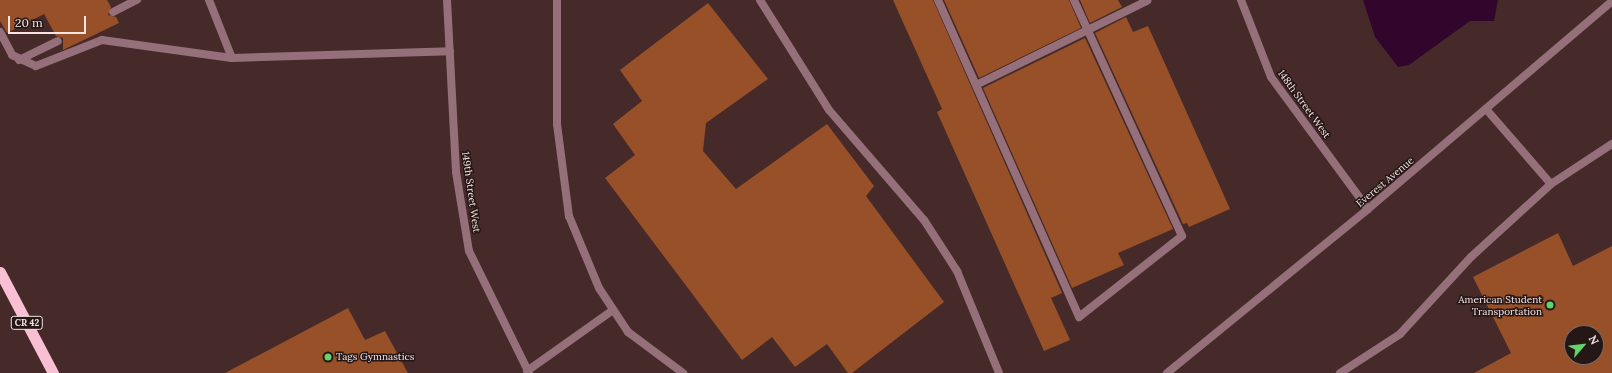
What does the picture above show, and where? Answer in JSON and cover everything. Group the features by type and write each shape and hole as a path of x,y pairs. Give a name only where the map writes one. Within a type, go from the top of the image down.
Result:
{"highway":[{"name":"CR 42","path":"0,272 53,373"}],"street":[{"path":"113,12 136,0"},
{"path":"209,0 232,58"},
{"name":"149th Street West","path":"447,0 456,172 469,251 528,372"},
{"path":"557,0 556,124 569,216 599,288 628,332 683,373"},
{"path":"760,0 829,110 924,220 957,271 999,373"},
{"path":"938,0 1079,317 1182,236 1074,0"},
{"name":"148th Street West","path":"1241,0 1271,77 1368,209"},
{"path":"976,85 1143,1"},
{"name":"Everest Avenue","path":"1168,373 1368,209 1612,1"},
{"path":"0,32 19,60 36,66 102,40 232,58 450,51"},
{"path":"19,60 58,41"},
{"path":"1486,109 1551,184"},
{"path":"1340,373 1400,334 1471,257 1551,184 1612,144"},
{"path":"528,372 613,310"}],"shaded area":[{"path":"1363,0 1498,0 1494,21 1470,21 1409,65 1398,67 1375,37"}],"building":[{"path":"0,0 107,0 111,7 108,15 116,17 119,23 63,50 63,38 56,36 44,14 7,33 0,21"},
{"path":"893,0 933,0 1062,293 1051,298 1070,340 1044,351 937,112 942,109"},
{"path":"944,0 1069,0 1081,28 979,78"},
{"path":"1080,0 1118,0 1122,7 1090,23"},
{"path":"708,3 768,79 706,123 703,151 736,189 827,124 874,186 866,196 944,302 852,373 848,373 827,344 795,367 772,337 742,360 605,178 635,155 613,124 642,101 620,70"},
{"path":"1126,17 1133,32 1148,26 1230,209 1189,227 1187,223 1183,224 1095,33"},
{"path":"1085,38 1173,229 1118,253 1124,265 1072,288 983,88"},
{"name":"American Student Transportation","path":"1558,233 1573,266 1612,246 1612,373 1474,373 1511,353 1473,277"},
{"name":"Tags Gymnastics","path":"348,308 365,340 385,331 408,373 225,373"}],"place":[{"name":"American Student Transportation","path":"1550,305"},
{"name":"Tags Gymnastics","path":"328,357"}]}
